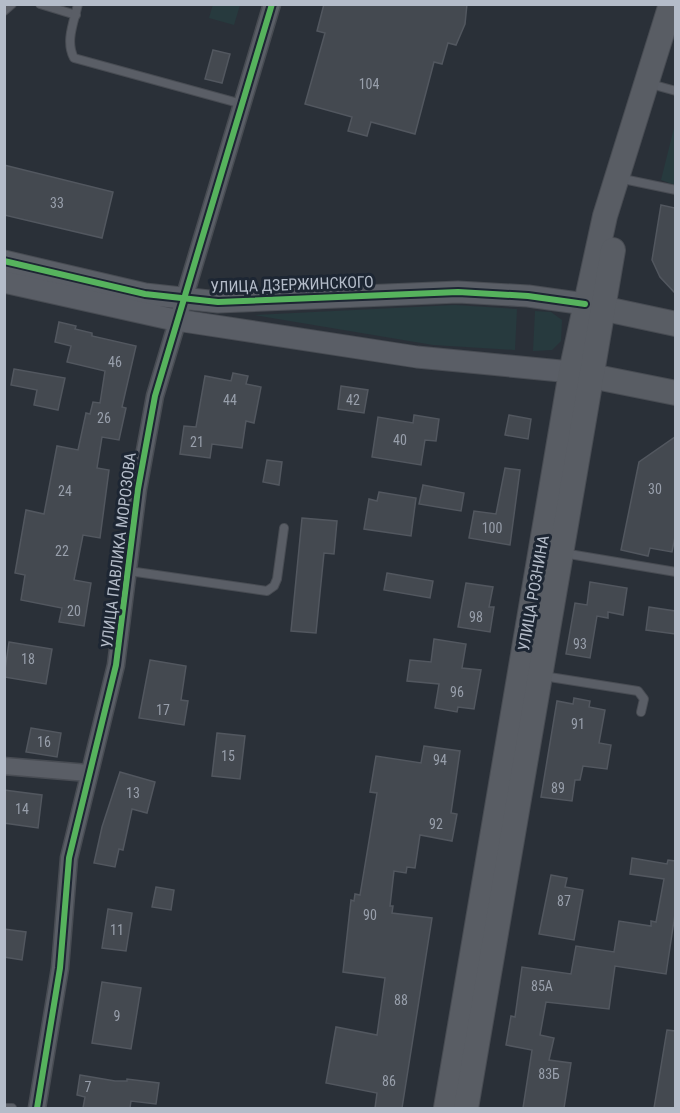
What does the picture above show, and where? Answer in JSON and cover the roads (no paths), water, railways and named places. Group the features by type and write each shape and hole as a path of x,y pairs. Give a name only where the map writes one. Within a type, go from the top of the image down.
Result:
{"main road":[{"name":"УЛИЦА РОЗНИНА","path":"446,1108 618,170 671,4"},
{"name":"УЛИЦА РОЗНИНА","path":"593,306 628,180 647,83"},
{"name":"УЛИЦА ДЗЕРЖИНСКОГО","path":"593,306 675,324"},
{"name":"УЛИЦА РОЗНИНА","path":"466,1108 562,553 581,373"},
{"path":"581,373 675,393"}],"street":[{"name":"УЛИЦА ПАВЛИКА МОРОЗОВА","path":"37,1108 60,968 69,858 116,665 146,438 182,299 272,4"},
{"name":"УЛИЦА ДЗЕРЖИНСКОГО","path":"4,261 145,294 182,299 246,302 458,292 528,296 593,306"},
{"path":"4,282 176,320 417,357 581,373"},
{"path":"4,766 88,773"}],"lane":[{"path":"4,11 12,4"},
{"path":"40,4 76,15"},
{"path":"78,4 69,49 74,58 242,104"},
{"path":"647,83 675,91"},
{"path":"628,180 675,190"},
{"path":"129,571 267,591 274,586 277,579 284,528"},
{"path":"562,553 675,572"},
{"path":"541,675 633,688 642,694 644,699 641,712"},
{"path":"4,1108 12,1108"}]}
